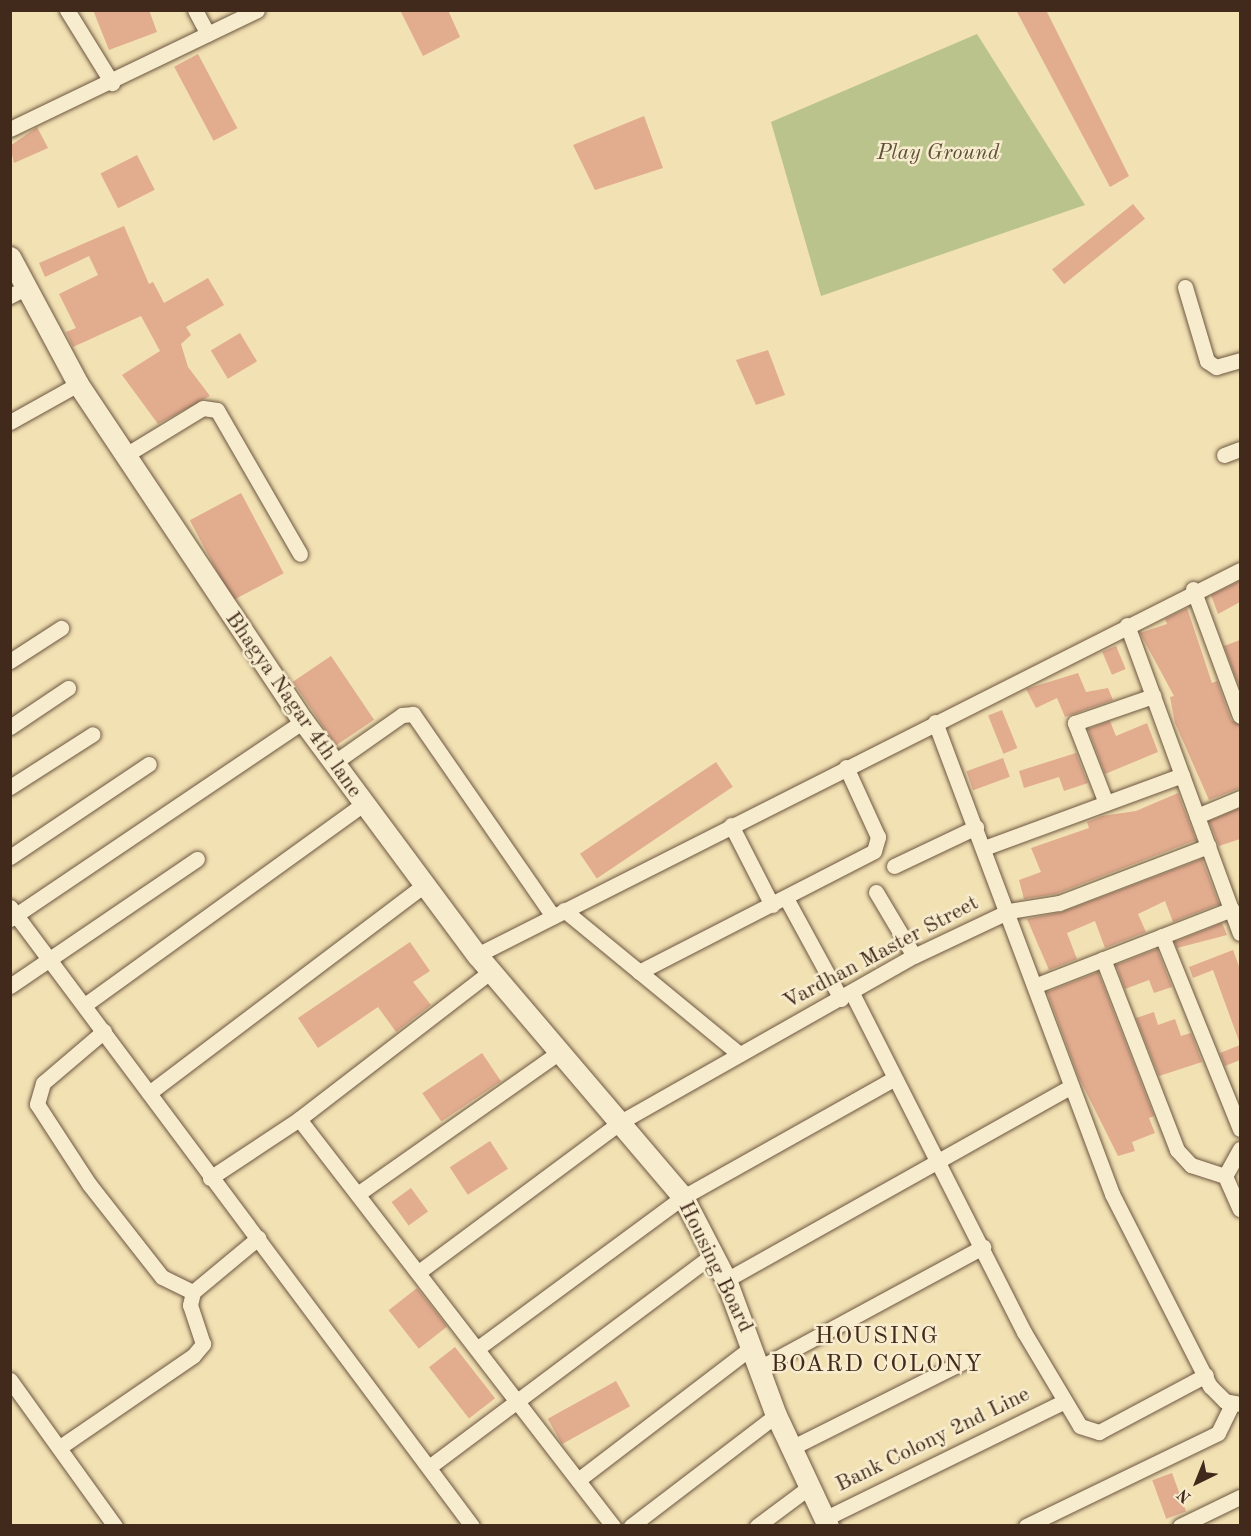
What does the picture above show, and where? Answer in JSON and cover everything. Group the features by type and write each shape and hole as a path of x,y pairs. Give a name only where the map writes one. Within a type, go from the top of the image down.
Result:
{"main road":[{"name":"Bhagya Nagar 4th lane","path":"10,257 17,293 303,721 484,963 622,1121"},
{"name":"Housing Board","path":"622,1121 683,1197 714,1254 753,1346 776,1415 808,1488 826,1522"}],"street":[{"path":"67,10 112,83"},
{"path":"195,10 208,34"},
{"path":"10,129 112,83 257,10"},
{"path":"1185,287 1207,361 1216,367 1240,360"},
{"path":"10,422 78,384"},
{"path":"124,456 203,408 217,410 300,554"},
{"path":"1224,455 1240,449"},
{"path":"210,1178 299,1119 484,963 558,913 1127,626 1193,590 1240,570"},
{"path":"1193,590 1240,716"},
{"path":"1127,626 1240,933"},
{"path":"10,661 61,628"},
{"path":"10,727 68,688"},
{"path":"1106,803 1075,723 1153,696"},
{"path":"335,762 402,715 413,714 558,913 639,972 739,1054"},
{"path":"303,721 12,913 86,1004 210,1178 258,1238 472,1526"},
{"path":"935,722 1037,985 1071,1086 1112,1194 1206,1375 1236,1404 1218,1433 1026,1526"},
{"path":"10,787 93,734"},
{"path":"10,857 149,764"},
{"path":"639,972 786,898 879,844 846,767"},
{"path":"984,848 1182,775"},
{"path":"1197,816 1240,798"},
{"path":"86,1004 363,804"},
{"path":"731,825 772,905"},
{"path":"894,866 976,827"},
{"name":"Vardhan Master Street","path":"420,1271 622,1121 914,956 1009,911 1059,903 1208,846"},
{"path":"10,986 197,859"},
{"path":"149,1093 424,885"},
{"path":"876,892 914,956"},
{"path":"786,898 893,1079 1063,1402 1080,1426 1095,1433 1206,1375"},
{"path":"1037,985 1232,909"},
{"path":"1162,936 1240,1130"},
{"path":"1103,959 1176,1150 1191,1165 1225,1176 1240,1209"},
{"path":"104,1031 43,1083 37,1104 89,1184 162,1277 193,1292"},
{"path":"359,1193 561,1051"},
{"path":"478,1348 683,1197 893,1079"},
{"path":"726,1280 1071,1086"},
{"path":"299,1119 420,1271 613,1526"},
{"path":"1225,1176 1240,1149"},
{"path":"60,1447 193,1356 203,1344 190,1305 193,1292 258,1238"},
{"path":"759,1368 983,1248"},
{"path":"429,1467 714,1254"},
{"path":"578,1480 753,1346"},
{"path":"791,1448 963,1362"},
{"path":"10,1380 115,1526"},
{"name":"Bank Colony 2nd Line","path":"826,1522 1063,1402"},
{"path":"631,1526 776,1415"},
{"path":"757,1526 808,1488"},
{"path":"1180,1526 1240,1497"}],"green space":[{"name":"Play Ground","path":"977,34 1085,205 821,296 771,122"}],"building":[{"path":"93,10 149,10 157,32 109,50"},
{"path":"400,10 448,10 460,37 423,56"},
{"path":"1016,10 1046,10 1129,176 1110,187"},
{"path":"198,54 237,128 214,141 174,67"},
{"path":"644,116 663,168 595,190 573,145"},
{"path":"37,127 48,148 14,163 10,146"},
{"path":"137,155 155,190 118,208 100,174"},
{"path":"1133,204 1145,219 1064,284 1052,269"},
{"path":"124,226 149,284 153,282 164,303 208,278 224,305 186,327 191,335 181,344 188,367 210,396 158,424 122,375 160,351 141,316 73,347 66,332 76,328 59,294 98,275 89,256 45,277 39,263"},
{"path":"240,333 257,361 228,379 211,351"},
{"path":"768,350 785,395 756,405 736,360"},
{"path":"241,493 284,573 233,601 190,520"},
{"path":"1240,581 1240,602 1218,614 1211,595"},
{"path":"1187,608 1212,683 1217,681 1231,720 1240,725 1240,788 1209,800 1175,723 1170,697 1174,696 1140,633 1167,624 1165,619"},
{"path":"1240,640 1240,689 1224,646"},
{"path":"1116,646 1126,669 1112,675 1102,652"},
{"path":"331,656 374,720 336,746 293,682"},
{"path":"1078,673 1086,692 1108,688 1113,700 1065,717 1057,698 1036,708 1026,689"},
{"path":"1002,710 1017,748 1003,754 988,716"},
{"path":"1110,721 1116,736 1147,723 1158,752 1105,774 1088,729"},
{"path":"1076,753 1088,783 1064,791 1059,777 1024,788 1019,771"},
{"path":"1003,758 1010,777 973,790 966,771"},
{"path":"716,762 733,787 597,879 580,854"},
{"path":"1178,793 1196,840 1056,894 1024,899 1019,880 1041,872 1031,848 1089,828 1087,822 1102,816 1136,811"},
{"path":"1240,808 1240,839 1219,846 1209,821"},
{"path":"1202,859 1219,904 1173,922 1165,901 1138,914 1146,932 1105,948 1095,921 1067,933 1077,959 1049,970 1027,919 1062,912"},
{"path":"1222,923 1227,935 1177,948 1175,942"},
{"path":"410,942 430,971 413,982 431,1005 396,1032 378,1007 318,1048 298,1018"},
{"path":"1157,949 1172,987 1154,993 1149,980 1125,989 1116,965"},
{"path":"1233,950 1240,969 1239,1041 1213,970 1193,978 1189,967"},
{"path":"1098,972 1154,1116 1149,1118 1155,1133 1132,1142 1135,1151 1118,1156 1079,1078 1047,992"},
{"path":"1154,1012 1158,1025 1175,1019 1181,1036 1191,1033 1202,1062 1159,1076 1136,1018"},
{"path":"1240,1045 1240,1060 1225,1066 1220,1053"},
{"path":"482,1053 501,1081 441,1121 422,1093"},
{"path":"490,1141 508,1169 468,1195 450,1167"},
{"path":"411,1188 428,1211 409,1226 392,1202"},
{"path":"417,1288 447,1327 419,1349 389,1310"},
{"path":"455,1347 495,1398 469,1419 429,1367"},
{"path":"616,1381 630,1406 562,1444 548,1419"},
{"path":"1172,1473 1186,1512 1166,1519 1152,1480"}],"district":[{"name":"HOUSING BOARD COLONY","path":"877,1352"}]}
